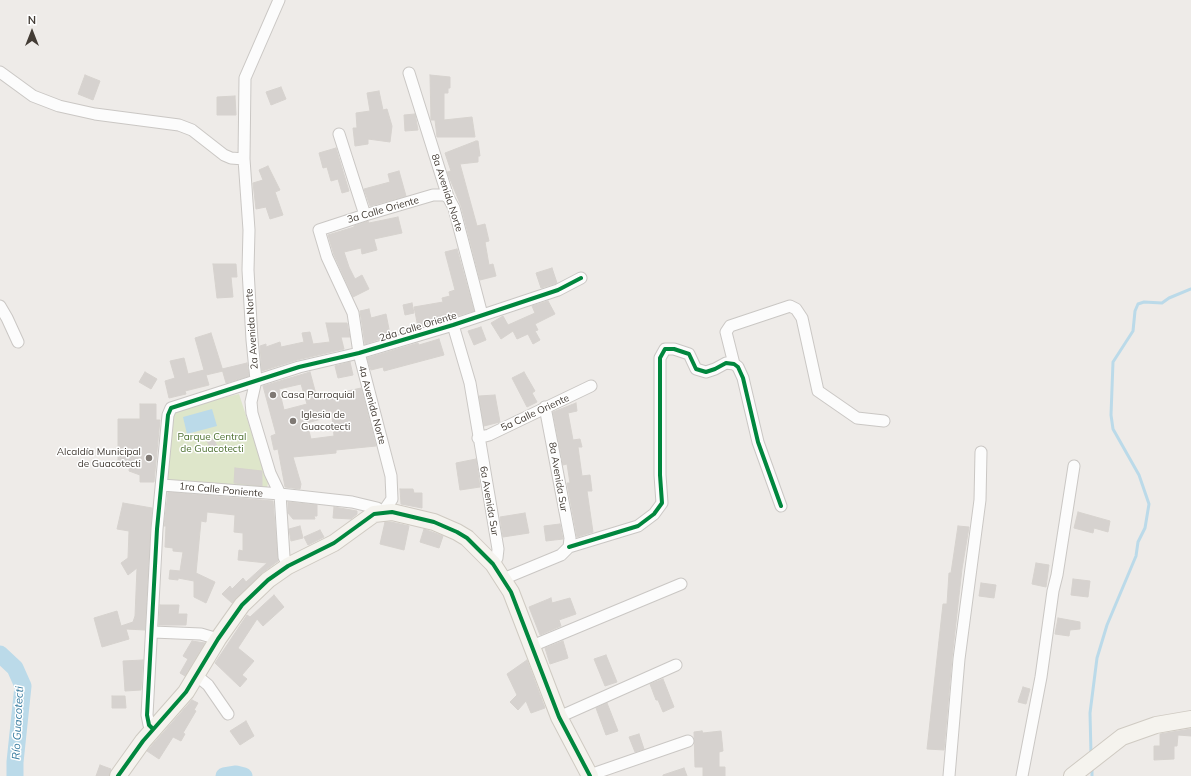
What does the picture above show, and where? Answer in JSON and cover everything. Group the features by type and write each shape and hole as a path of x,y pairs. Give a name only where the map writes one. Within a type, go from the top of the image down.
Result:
{"street":[{"name":"2a Avenida Norte","path":"279,0 259,42 245,78 244,159 249,230 248,270 256,380 251,402 252,413 270,473 280,494"},
{"path":"0,72 17,85 46,102 95,114 179,124 192,130 224,155 231,158 244,159"},
{"name":"8a Avenida Norte","path":"409,73 448,197 454,208 482,315"},
{"path":"339,134 365,215"},
{"name":"3a Calle Oriente","path":"320,230 433,195 444,195 448,197"},
{"name":"4a Avenida Norte","path":"320,230 327,257 353,313 359,353 391,476 392,499 383,512"},
{"name":"2da Calle Oriente","path":"162,485 169,411 175,406 298,366 359,353 453,325 558,290 581,278"},
{"path":"0,306 8,318 18,342"},
{"path":"734,364 726,332 730,326 790,306 796,309 802,318 818,391 857,418 884,421"},
{"name":"6a Avenida Sur","path":"453,325 470,383 478,438 498,549 497,558 493,564"},
{"path":"503,579 561,555 569,548 638,526 654,514 662,503 660,475 660,358 665,349 674,349 689,354 696,369 706,372 726,363 734,364 738,367 743,378 758,442 781,506"},
{"name":"5a Calle Oriente","path":"478,438 489,435 591,386"},
{"name":"8a Avenida Sur","path":"545,407 570,538 569,548"},
{"path":"949,776 959,659 980,500 981,452"},
{"path":"1022,776 1041,678 1053,592 1074,466"},
{"path":"153,729 147,715 162,485"},
{"name":"1ra Calle Poniente","path":"162,485 280,494 360,504 377,508 383,512"},
{"path":"280,494 284,558 288,566"},
{"path":"118,776 153,729 176,704 197,676 218,639 242,606 268,580 288,566 317,553 371,516 383,512 392,512 420,518 457,532 467,538 493,564 503,579 519,612 559,717 590,776 688,741"},
{"path":"532,646 681,584"},
{"path":"153,632 201,634 218,639"},
{"path":"559,717 676,665"},
{"path":"197,676 208,685 228,714"},
{"path":"1072,776 1100,752 1122,737 1156,725 1191,719"}],"green space":[{"name":"Parque Central de Guacotecti","path":"239,394 268,483 267,488 167,480 173,413 177,409"}],"water":[{"path":"212,409 217,426 187,434 183,417"}],"building":[{"path":"85,75 100,81 93,100 78,94"},
{"path":"430,75 450,77 450,88 448,88 448,93 444,93 444,120 472,117 475,137 437,137 435,120 431,120"},
{"path":"281,87 286,99 271,105 266,92"},
{"path":"379,91 383,110 387,109 392,126 390,142 368,139 368,144 355,146 353,128 357,128 356,113 370,111 367,93"},
{"path":"235,96 236,115 217,115 217,97"},
{"path":"415,114 418,130 405,131 404,115"},
{"path":"478,141 480,156 478,156 478,162 460,164 477,226 485,224 489,241 485,242 489,265 493,264 496,276 480,280 461,206 447,172 451,171 445,153"},
{"path":"336,148 349,191 342,193 338,179 331,181 327,167 323,168 319,153"},
{"path":"268,166 280,190 275,192 283,215 270,219 266,207 256,209 253,183 263,180 259,170"},
{"path":"399,171 406,196 370,206 364,189 390,182 388,174"},
{"path":"398,217 402,233 374,239 377,250 362,254 361,248 344,252 355,279 362,275 369,289 353,297 334,255 328,235 368,221 369,223"},
{"path":"457,249 474,311 418,327 414,307 443,302 442,298 450,296 449,292 455,290 445,252"},
{"path":"213,264 236,264 237,277 231,277 233,297 217,298"},
{"path":"552,268 557,283 541,288 536,273"},
{"path":"548,301 555,314 535,324 538,330 535,331 540,340 533,344 528,334 517,339 513,331 501,339 491,323 503,316 508,325 535,313 532,306"},
{"path":"412,303 414,313 405,315 403,305"},
{"path":"369,309 371,318 386,314 390,334 380,336 380,339 365,344 360,311"},
{"path":"326,323 347,323 350,337 341,337 344,349 297,360 262,371 260,346 266,344 266,347 280,342 281,347 304,342 302,333 310,332 313,344 330,342"},
{"path":"481,327 486,340 474,345 468,331"},
{"path":"211,333 223,371 206,375 209,385 185,391 186,394 169,398 165,381 175,378 170,361 184,358 188,374 204,370 195,338"},
{"path":"439,339 444,355 384,371 383,367 371,370 367,358 418,343 419,345"},
{"path":"350,362 353,375 338,378 335,366"},
{"path":"247,363 249,376 226,383 222,369"},
{"path":"145,372 157,379 151,389 139,382"},
{"path":"310,372 317,398 361,388 376,446 336,450 336,453 293,457 301,484 300,489 285,487 278,449 274,450 271,436 276,434 263,386","holes":["301,384 307,404 284,410 279,389","332,416 334,436 311,439 307,423"]},
{"path":"524,372 535,391 532,393 537,402 527,407 512,378"},
{"path":"495,395 500,422 484,426 479,396"},
{"path":"576,403 577,411 568,413 573,440 580,439 582,447 578,447 582,476 590,475 592,491 587,491 593,532 577,537 567,483 570,483 567,464 563,465 553,412"},
{"path":"140,404 156,404 156,420 160,420 154,482 140,482 140,475 129,471 130,463 118,461 118,419 140,419"},
{"path":"205,437 214,440 217,446 209,445"},
{"path":"476,459 480,487 460,490 456,463"},
{"path":"235,468 262,471 262,486 234,483"},
{"path":"400,489 413,489 414,493 422,493 422,508 401,504"},
{"path":"168,492 273,501 278,561 262,573 232,603 222,594 230,586 232,589 243,578 246,582 267,563 238,560 239,550 243,551 243,533 234,532 235,515 207,512 206,522 201,521 196,573 215,582 206,603 194,597 194,581 178,578 178,580 169,579 170,570 180,571 183,552 173,551 173,548 165,547 166,526 164,526"},
{"path":"288,502 317,505 317,516 314,516 315,519 293,519 288,513"},
{"path":"123,503 152,508 145,630 126,629 129,639 102,647 94,618 117,611 121,626 133,622 135,616 137,568 128,575 121,563 128,558 129,531 117,529"},
{"path":"334,507 357,511 357,514 351,519 333,518"},
{"path":"1078,512 1110,521 1108,532 1094,528 1093,533 1074,528"},
{"path":"525,513 529,533 503,537 500,517"},
{"path":"385,522 409,526 404,550 380,544"},
{"path":"560,524 563,539 546,541 544,526"},
{"path":"300,526 303,538 291,541 289,529"},
{"path":"958,526 969,527 962,569 952,658 944,750 927,749 943,604 947,604 949,573 951,573"},
{"path":"424,529 443,536 439,548 420,542"},
{"path":"320,530 324,537 308,545 304,537"},
{"path":"1036,563 1049,565 1046,587 1032,584"},
{"path":"1073,579 1090,581 1088,597 1071,595"},
{"path":"981,583 996,585 994,598 979,596"},
{"path":"274,595 284,607 263,626 257,619 238,648 254,661 242,675 247,679 240,687 215,663 247,615 250,617"},
{"path":"551,598 552,603 570,598 576,614 559,620 561,626 540,635 529,607"},
{"path":"160,605 179,605 178,614 187,614 186,625 159,625"},
{"path":"1058,618 1080,622 1080,629 1070,630 1069,636 1055,634"},
{"path":"192,641 205,643 185,676 180,673 188,659 183,656"},
{"path":"563,641 568,658 550,664 545,648"},
{"path":"606,655 617,682 605,686 594,659"},
{"path":"143,660 141,690 125,691 123,661"},
{"path":"527,660 545,708 531,713 526,701 518,710 510,702 517,695 507,674"},
{"path":"663,679 674,707 663,712 658,700 656,700 650,684"},
{"path":"1023,687 1030,689 1026,704 1018,702"},
{"path":"112,696 125,696 126,708 112,708"},
{"path":"192,700 198,703 194,710 196,711 183,733 185,734 181,741 173,737 159,759 147,751"},
{"path":"607,703 618,731 606,735 596,708"},
{"path":"246,721 254,736 240,745 230,731"},
{"path":"1191,729 1191,736 1178,735 1177,746 1174,746 1174,759 1154,760 1154,746 1160,746 1160,734"},
{"path":"702,731 703,733 721,731 723,751 719,752 719,767 725,767 725,776 703,776 703,767 695,767 694,732"},
{"path":"639,734 644,749 635,752 629,737"},
{"path":"100,765 111,769 109,776 96,776"},
{"path":"684,768 687,776 663,776 663,775"}],"waterway":[{"path":"1091,754 1090,713 1097,658 1107,625 1136,556 1138,542 1145,528 1149,504 1139,475 1113,429 1111,415 1113,362 1133,331 1135,311 1138,304 1144,302 1162,303 1169,298 1191,289"},
{"name":"Río Guacotecti","path":"0,654 15,668 23,686 15,762 15,776"},
{"path":"1092,768 1092,776"},
{"name":"Río Guacotecti","path":"224,776 236,774 244,776"}],"cycle path":[{"path":"153,729 149,725 147,715 157,529 168,415 171,408 299,367 359,353 453,325 558,290 581,278"},
{"path":"569,547 638,526 654,514 662,503 660,475 660,358 665,349 674,349 689,354 696,369 706,372 726,363 734,364 738,367 743,378 758,442 781,506"},
{"path":"118,776 143,741 186,692 218,639 242,605 268,580 288,566 334,543 374,514 392,512 434,522 457,532 467,538 493,564 511,592 559,717 590,776"}],"place":[{"name":"Casa Parroquial","path":"273,395"},
{"name":"Iglesia de Guacotecti","path":"293,421"},
{"name":"Alcaldía Municipal de Guacotecti","path":"149,458"}]}
